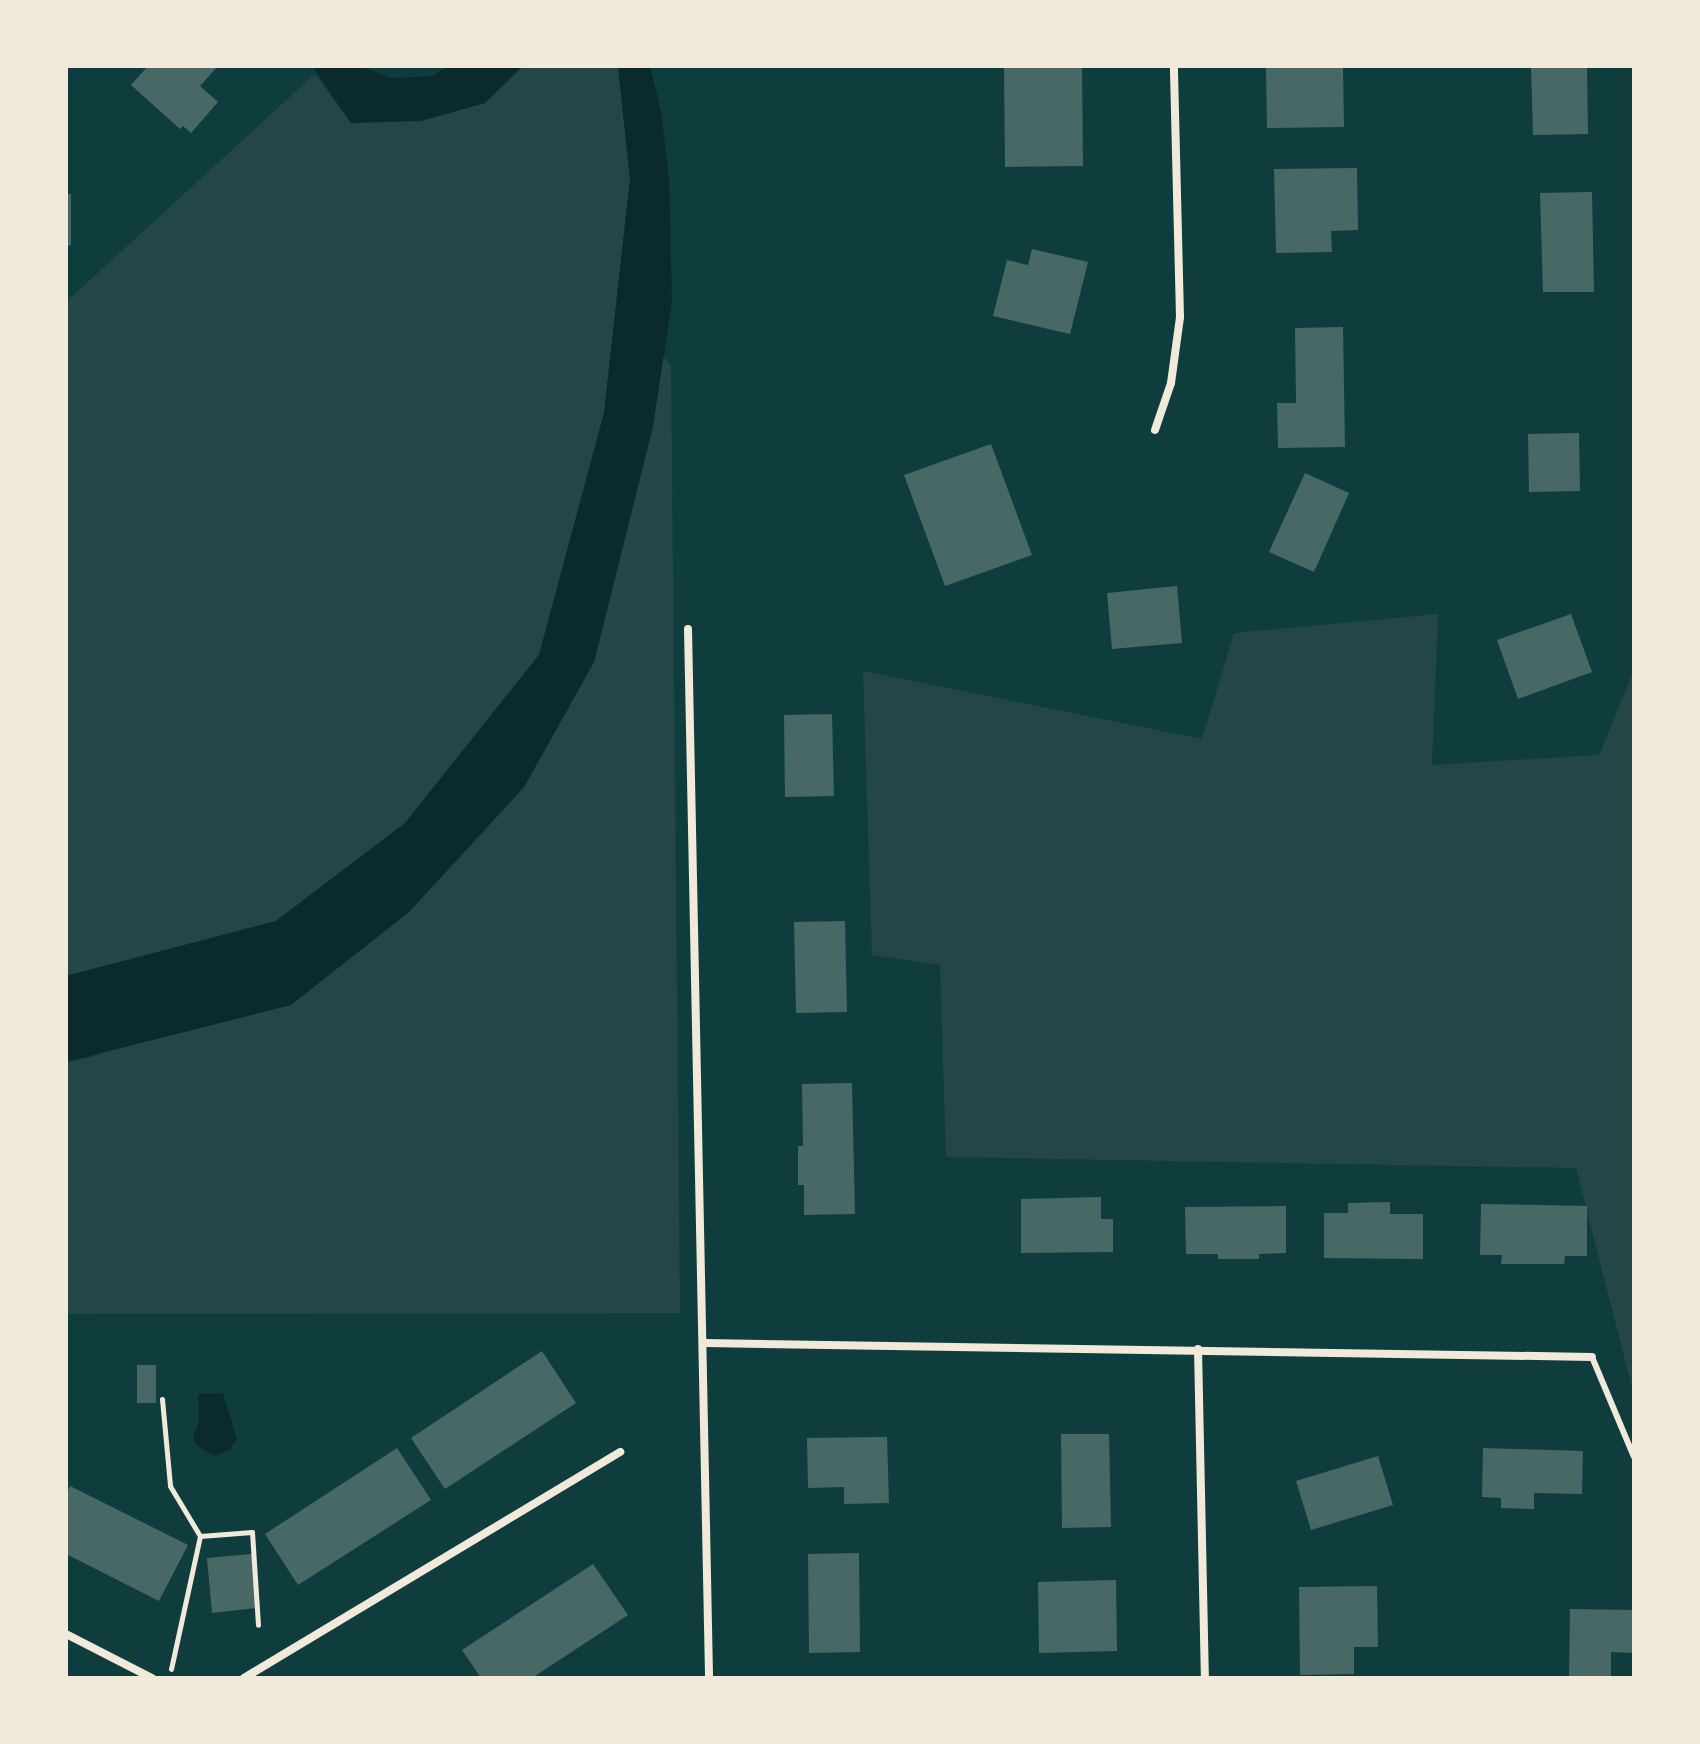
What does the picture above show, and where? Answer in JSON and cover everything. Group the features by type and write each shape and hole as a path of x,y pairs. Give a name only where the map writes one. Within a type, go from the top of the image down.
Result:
{"street":[{"path":"1155,430 1171,383 1180,317 1174,66"},
{"path":"688,629 705,1343 709,1678"},
{"path":"705,1343 1592,1357"},
{"path":"1198,1349 1205,1678"},
{"path":"244,1678 620,1452"},
{"path":"66,1634 152,1678"}],"lane":[{"path":"1592,1357 1634,1457"}],"path":[{"path":"162,1399 170,1486 200,1536 170,1678"},
{"path":"200,1536 252,1532 258,1625"}],"shaded area":[{"path":"312,66 360,66 391,78 432,76 448,66 523,66 485,103 421,121 351,123"},
{"path":"523,66 618,66 630,179 604,413 539,655 405,823 276,921 66,976 66,302 315,74 351,123 427,119 485,103"},
{"path":"618,66 650,66 661,111 669,178 672,301 653,426 594,662 524,787 409,912 291,1005 66,1062 66,976 276,921 405,823 539,655 604,413 630,179"},
{"path":"663,356 671,365 680,1313 66,1314 66,1062 92,1057 409,912 524,787 594,662 653,426"},
{"path":"1438,614 1432,765 1599,755 1634,670 1634,1396 1576,1168 946,1157 940,965 872,955 863,671 1202,739 1234,633"},
{"path":"223,1393 237,1439 230,1450 214,1456 196,1445 193,1436 199,1423 198,1394"}],"building":[{"path":"148,66 218,66 200,86 218,102 191,133 183,126 180,129 131,85"},
{"path":"1004,66 1082,66 1083,166 1005,167"},
{"path":"1266,66 1343,66 1344,127 1267,128"},
{"path":"1531,66 1587,66 1588,134 1533,135"},
{"path":"1357,168 1358,230 1331,231 1332,252 1276,253 1274,169"},
{"path":"1592,192 1594,292 1543,292 1540,193"},
{"path":"66,194 71,194 71,245 66,246"},
{"path":"1032,249 1088,262 1070,334 993,316 1007,260 1028,265"},
{"path":"1343,327 1345,447 1278,448 1277,403 1296,403 1295,328"},
{"path":"1579,433 1580,491 1529,492 1528,434"},
{"path":"991,444 1032,555 945,586 904,475"},
{"path":"1305,473 1349,493 1314,572 1269,552"},
{"path":"1177,586 1182,643 1112,649 1107,593"},
{"path":"1571,614 1592,672 1518,699 1497,640"},
{"path":"832,714 834,796 785,797 784,715"},
{"path":"845,921 847,1012 796,1013 794,922"},
{"path":"852,1083 855,1214 804,1215 804,1185 798,1185 798,1146 803,1146 802,1084"},
{"path":"1101,1197 1101,1219 1113,1219 1113,1252 1021,1253 1021,1199"},
{"path":"1390,1202 1390,1214 1423,1214 1423,1259 1324,1258 1324,1213 1348,1213 1348,1203"},
{"path":"1481,1204 1587,1206 1587,1256 1565,1256 1564,1264 1501,1264 1502,1255 1480,1255"},
{"path":"1286,1206 1286,1253 1259,1254 1259,1259 1218,1259 1218,1254 1186,1254 1185,1207"},
{"path":"542,1351 576,1403 445,1489 411,1438"},
{"path":"137,1365 156,1365 156,1403 137,1403"},
{"path":"1061,1434 1109,1434 1111,1527 1062,1528"},
{"path":"887,1437 889,1503 844,1504 844,1487 808,1488 807,1438"},
{"path":"397,1448 431,1500 298,1585 265,1534"},
{"path":"1483,1448 1583,1451 1582,1494 1534,1493 1534,1509 1501,1508 1501,1498 1482,1497"},
{"path":"1378,1456 1393,1505 1311,1530 1296,1481"},
{"path":"70,1486 188,1545 159,1601 66,1554 66,1494"},
{"path":"859,1553 860,1652 809,1653 808,1554"},
{"path":"252,1554 256,1608 212,1613 207,1558"},
{"path":"593,1564 628,1615 532,1678 481,1678 462,1650"},
{"path":"1116,1580 1117,1651 1039,1653 1038,1582"},
{"path":"1377,1586 1378,1647 1354,1647 1354,1674 1300,1675 1299,1587"},
{"path":"1570,1609 1634,1610 1634,1653 1611,1652 1611,1678 1569,1678"}]}
